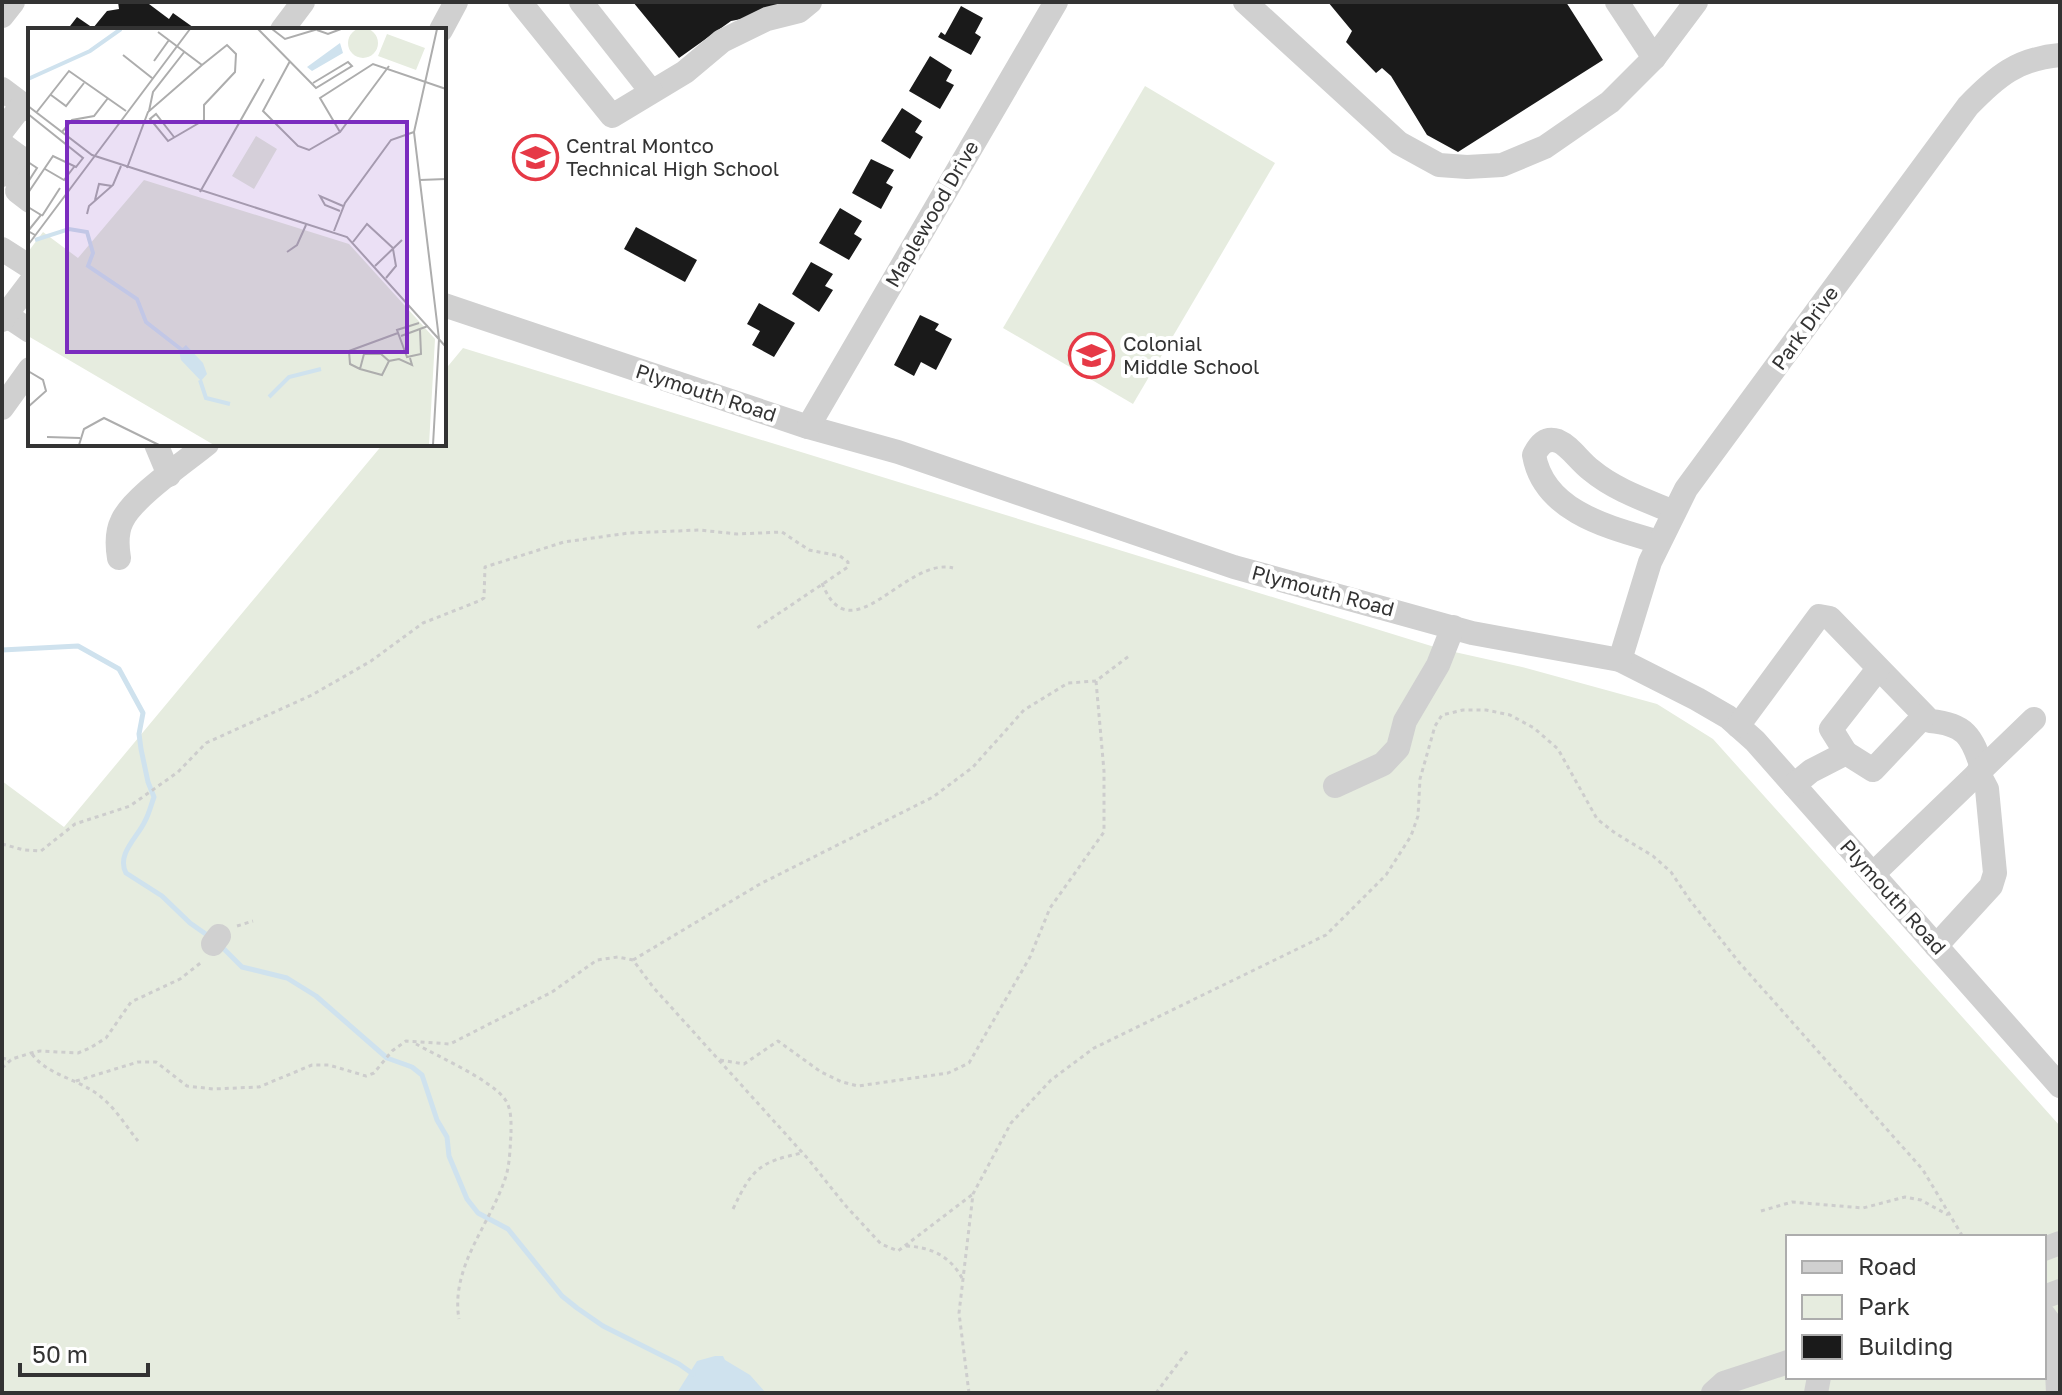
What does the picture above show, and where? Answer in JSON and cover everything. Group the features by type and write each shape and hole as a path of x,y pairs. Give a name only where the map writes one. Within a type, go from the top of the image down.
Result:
{"street":[{"path":"2,16 13,2"},
{"path":"284,28 303,2"},
{"path":"442,28 456,2"},
{"path":"520,2 612,116 685,72 722,41 767,19 799,11 810,2"},
{"path":"581,2 651,91"},
{"name":"Maplewood Drive","path":"808,427 1056,2"},
{"path":"1245,2 1399,143 1439,165 1467,167 1502,165 1545,147 1610,102 1654,58 1696,2"},
{"path":"1617,2 1654,58"},
{"name":"Park Drive","path":"1620,660 1650,562 1686,489 1968,106 1994,79 2021,62 2060,55"},
{"path":"2,89 26,107 2,131"},
{"path":"2,175 20,158"},
{"path":"20,158 17,191 28,199"},
{"path":"2,249 28,266"},
{"path":"28,269 4,318 28,330"},
{"name":"Plymouth Road","path":"446,306 808,427 898,452 1234,567 1453,627 1620,660 1697,699 1755,741 2060,1086"},
{"path":"2,408 28,372"},
{"path":"1659,542 1585,518 1565,504 1542,480 1534,455 1538,447 1549,440 1561,442 1591,471 1608,482 1674,512"},
{"path":"157,446 169,475"},
{"path":"119,558 116,542 121,521 132,506 205,446"},
{"path":"1738,726 1819,616 1830,618 1930,721 1963,730 1975,744 1987,789 1995,873 1991,886 1936,946"},
{"path":"1335,786 1383,764 1398,748 1405,721 1438,665 1453,627"},
{"path":"1878,669 1831,729 1846,753 1873,770 1924,716"},
{"path":"1873,874 2034,719"},
{"path":"1794,785 1811,771 1846,753"},
{"path":"2046,1318 2055,1330 2058,1393"},
{"path":"1713,1393 1724,1383 1786,1363"}],"path":[{"path":"2,844 41,851 75,824 117,811 145,796 178,772 206,743 312,695 371,661 423,623 484,598 485,567 564,542 629,533 699,530 737,534 782,532 809,550 840,556 848,562 848,567 757,628"},
{"path":"822,583 832,603 840,610 858,611 908,579 932,568 953,568"},
{"path":"633,960 760,884 933,797 973,767 1024,710 1068,683 1096,681 1129,656"},
{"path":"717,1059 744,1064 778,1041 821,1072 858,1086 948,1073 969,1063 1030,957 1050,908 1104,832 1104,771 1096,681"},
{"path":"969,1393 959,1328 973,1194 1011,1123 1051,1080 1094,1048 1326,935 1386,875 1411,836 1418,816 1420,779 1435,726 1442,715 1463,710 1486,710 1510,715 1534,728 1558,749 1597,819 1653,856 1671,872 1738,961 1923,1170 1962,1235"},
{"path":"2,1068 10,1060 31,1053 78,1053 90,1048 106,1038 131,1002 180,979 197,967 208,957 216,940"},
{"path":"76,1081 138,1062 156,1062 187,1086 213,1089 259,1087 312,1065 329,1065 366,1076 374,1073 392,1051 406,1041 450,1044 552,992 597,960 618,957 633,960 881,1244 898,1251 973,1194"},
{"path":"413,1042 489,1085 510,1108 507,1174 460,1276 456,1300 459,1319"},
{"path":"31,1053 43,1067 76,1081 101,1097 138,1141"},
{"path":"2,1058 10,1060"},
{"path":"733,1209 751,1176 761,1165 802,1153"},
{"path":"1761,1211 1792,1202 1863,1208 1905,1197 1921,1200 1951,1217"},
{"path":"904,1245 932,1249 955,1265 962,1278"},
{"path":"1156,1393 1188,1350"}],"green space":[{"path":"1145,86 1275,163 1133,404 1003,328"},
{"path":"463,348 1441,649 1522,667 1657,704 1713,739 2060,1126 2060,1393 2,1393 2,781 64,827 381,446 446,446 446,369"}],"water":[{"path":"723,1356 750,1375 766,1393 677,1393 697,1361"}],"building":[{"path":"118,2 149,4 169,19 173,13 194,28 93,28 107,11 119,9"},
{"path":"633,2 780,2 767,14 731,21 679,58"},
{"path":"1328,2 1566,2 1603,60 1458,152 1427,135 1391,76 1382,68 1376,73 1346,42 1352,31"},
{"path":"961,6 983,18 975,33 981,37 971,55 938,37 941,32 945,35"},
{"path":"77,17 93,28 69,28"},
{"path":"930,56 952,70 946,81 954,85 940,109 909,91"},
{"path":"902,108 922,121 915,132 923,137 910,159 881,141"},
{"path":"871,159 894,170 886,183 893,187 881,209 852,193"},
{"path":"840,208 862,221 854,234 862,239 849,260 819,243"},
{"path":"636,227 697,260 685,282 624,249"},
{"path":"811,262 833,274 825,286 833,290 819,312 792,294"},
{"path":"759,303 795,323 774,357 752,345 760,331 747,324"},
{"path":"920,315 939,324 935,330 952,339 936,370 921,362 914,376 894,365"}],"waterway":[{"path":"2,650 78,646 119,669 143,713 139,734 154,797 126,852 126,873 162,896 210,937"},
{"path":"221,946 242,967 287,978 316,996 387,1058 412,1067 422,1075 437,1120 447,1137 449,1156 467,1199 478,1213 508,1229 562,1296 577,1308 603,1326 693,1374"}],"place":[{"name":"Central Montco Technical High School","path":"535,158"},
{"name":"Colonial Middle School","path":"1092,356"}]}
